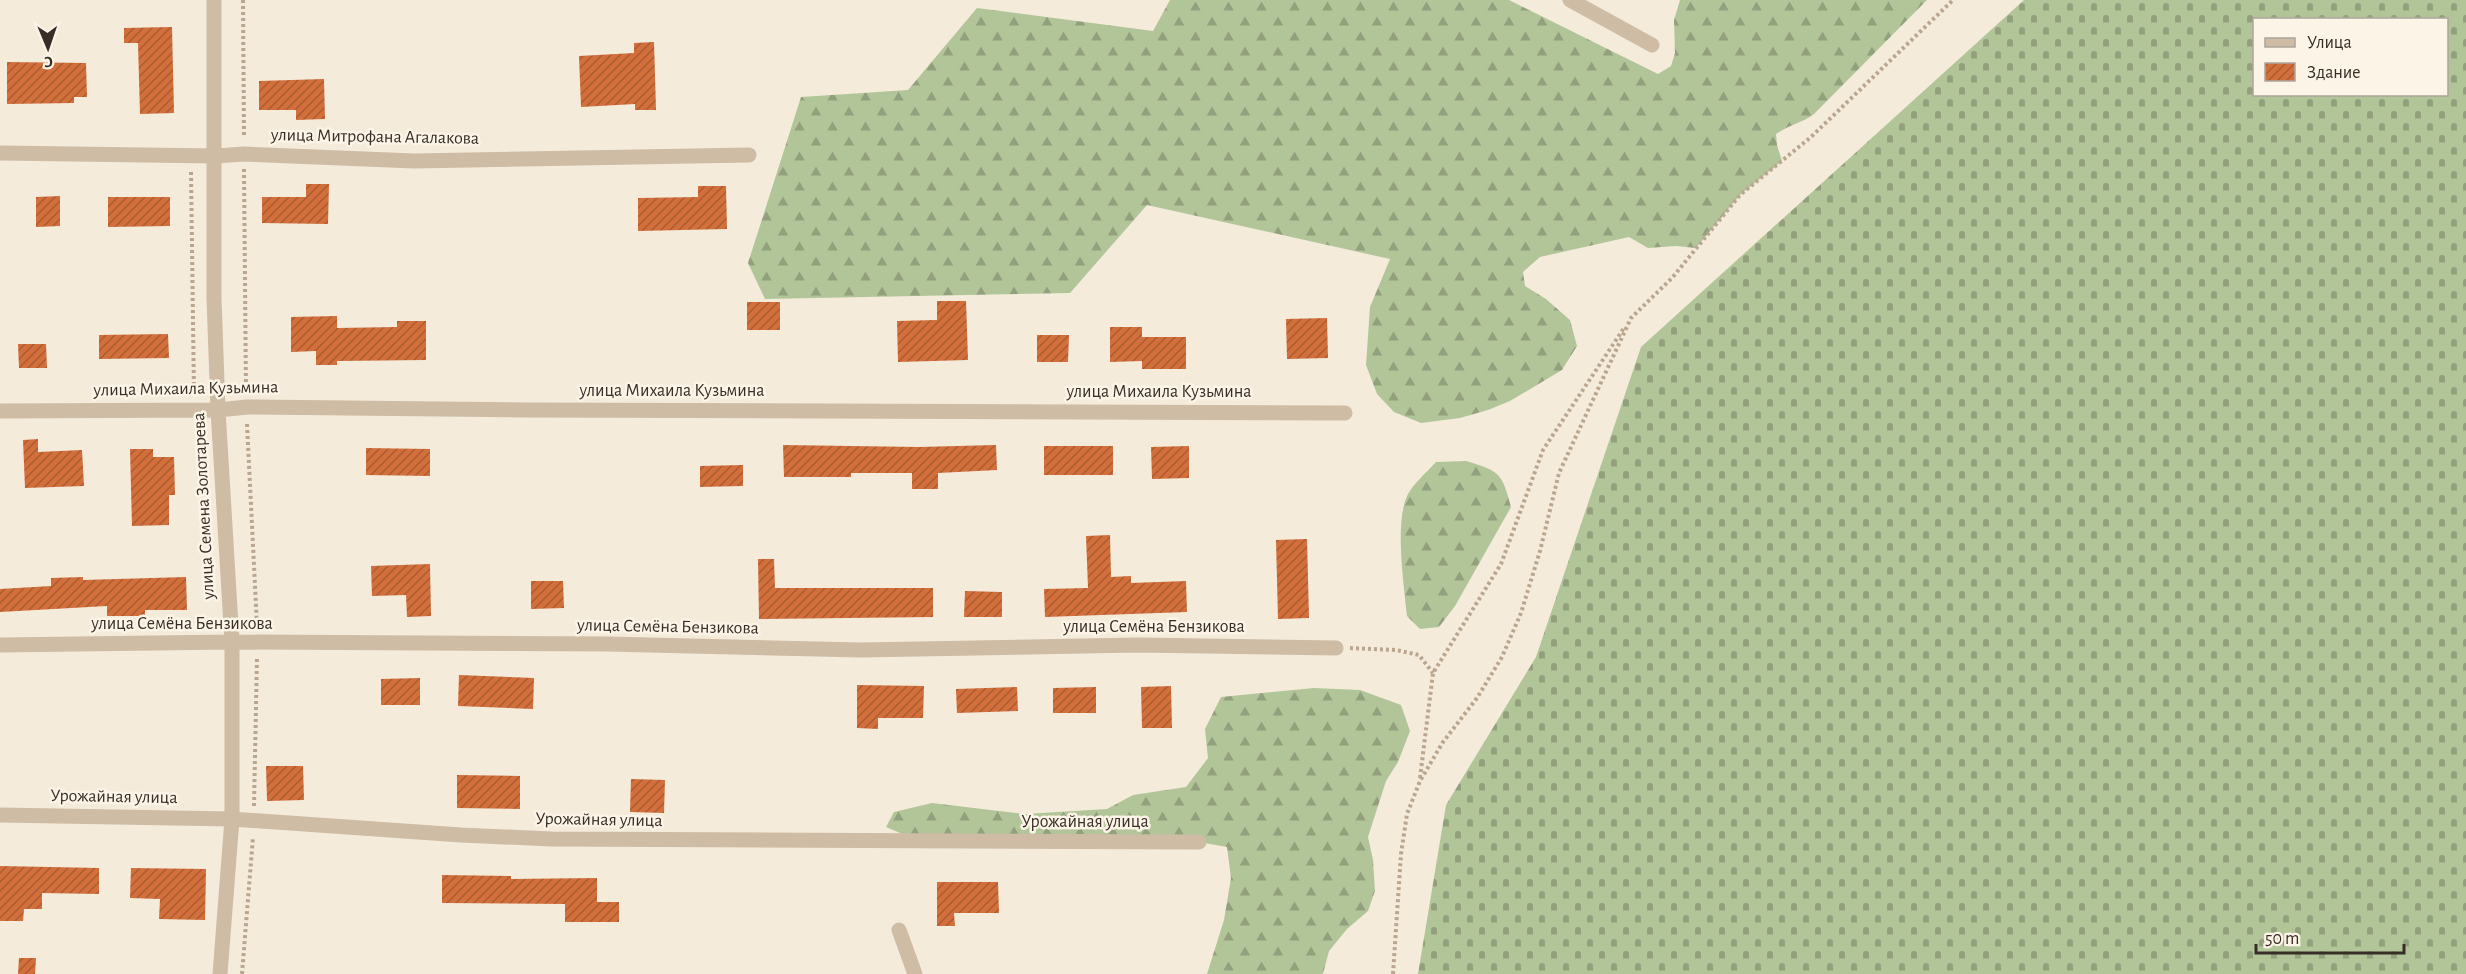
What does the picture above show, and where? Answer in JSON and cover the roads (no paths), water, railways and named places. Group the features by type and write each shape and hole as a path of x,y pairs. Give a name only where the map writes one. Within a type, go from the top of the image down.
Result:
{"street":[{"name":"улица Семена Золотарева","path":"214,0 216,156 214,298 218,410 232,642 232,819 220,974"},
{"path":"1570,0 1652,45"},
{"name":"улица Митрофана Агалакова","path":"0,153 190,156 244,154 414,160 749,155"},
{"name":"улица Михаила Кузьмина","path":"0,411 218,410 247,407 1345,413"},
{"name":"улица Семёна Бензикова","path":"0,645 257,642 607,644 861,650 1138,645 1336,648"},
{"name":"Урожайная улица","path":"0,815 232,819 552,839 1199,842"},
{"path":"899,930 915,974"}]}
